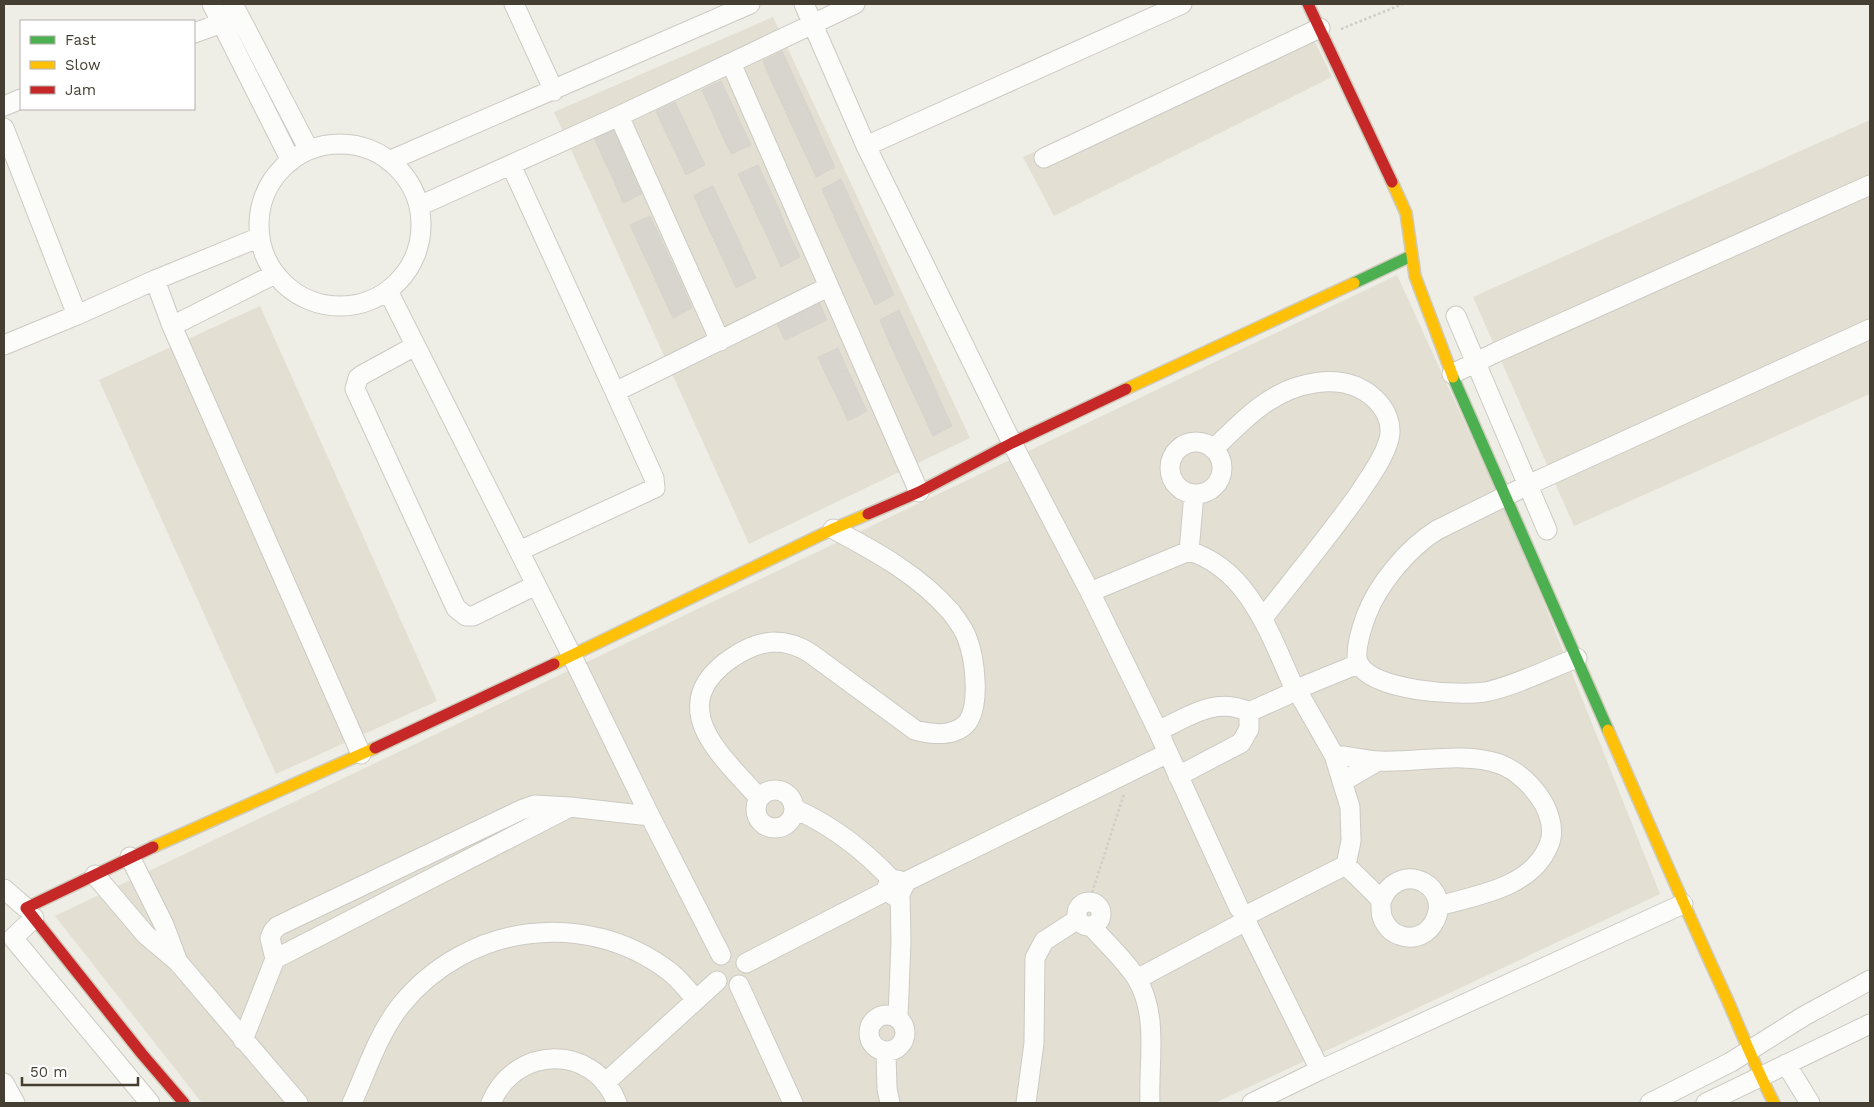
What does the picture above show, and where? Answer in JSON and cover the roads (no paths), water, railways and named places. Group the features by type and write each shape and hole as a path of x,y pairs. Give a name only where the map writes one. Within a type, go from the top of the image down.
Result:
{"street":[{"path":"212,4 291,160"},
{"path":"233,4 309,150"},
{"path":"514,4 554,91"},
{"path":"390,161 750,4"},
{"path":"804,4 866,146 1012,443 1090,592 1320,1070"},
{"path":"419,206 619,116 855,4"},
{"path":"866,146 1182,4"},
{"path":"1308,4 1406,213 1410,227 1411,256 1415,276 1452,374 1577,658 1682,904 1750,1050 1760,1077 1774,1103"},
{"path":"195,34 222,22"},
{"path":"1044,158 1322,32"},
{"path":"731,64 919,492"},
{"path":"4,106 20,99"},
{"path":"619,116 720,340"},
{"path":"4,128 77,315"},
{"path":"330,145 351,145 371,151 390,161 408,181 419,206 421,230 416,254 404,275 388,291 365,303 340,307 315,303 293,292 275,274 265,256 260,237 260,215 265,194 276,176 291,160 309,150 330,145"},
{"path":"511,165 616,392 654,478 655,488 519,551"},
{"path":"1452,374 1870,185"},
{"path":"4,345 260,237"},
{"path":"150,1103 13,938 30,913 130,857 361,754 572,656 833,529 919,492 1012,443 1411,256"},
{"path":"172,326 275,274"},
{"path":"155,280 172,326 361,754"},
{"path":"616,392 828,286"},
{"path":"388,291 721,955"},
{"path":"1456,316 1547,530"},
{"path":"1577,658 1507,685 1486,692 1474,693 1433,692 1406,688 1366,672 1358,664 1357,653 1359,638 1367,612 1386,581 1424,538 1528,485 1870,329"},
{"path":"415,346 362,375 355,383 355,389 456,608 466,616 473,616 536,586"},
{"path":"1213,449 1267,402 1300,386 1320,382 1342,383 1366,392 1377,400 1390,424 1389,441 1366,483 1343,516 1262,618"},
{"path":"1190,442 1203,443 1213,449 1219,456 1221,465 1219,478 1211,489 1194,494 1182,490 1174,481 1170,470 1172,458 1179,448 1190,442"},
{"path":"1189,551 1194,494"},
{"path":"759,798 710,740 701,719 700,707 702,691 712,676 720,668 750,648 775,642 798,646 915,730 934,733 954,730 965,724 972,711 975,686 971,652 967,637 955,618 925,587 882,555 833,529"},
{"path":"1090,592 1189,551 1208,558 1232,577 1262,618 1296,691 1334,755 1350,807 1351,841 1346,865"},
{"path":"1158,731 1219,706 1229,705 1249,712 1358,664"},
{"path":"1178,776 1234,748 1240,743 1249,729 1249,712"},
{"path":"746,963 1168,752"},
{"path":"1334,755 1378,761 1454,758 1487,761 1500,764 1531,786 1547,810 1551,820 1552,832 1545,854 1524,877 1505,886 1439,906"},
{"path":"1342,782 1378,761"},
{"path":"768,790 781,790 791,797 795,809 794,816 788,824 772,828 762,823 757,815 756,804 759,798 768,790"},
{"path":"243,1040 275,959 270,938 278,926 535,805 650,816"},
{"path":"275,959 570,807"},
{"path":"795,809 832,827 876,863 896,887 901,941 898,1018"},
{"path":"130,857 164,925 178,962"},
{"path":"415,862 426,881"},
{"path":"1137,979 1245,917 1346,865"},
{"path":"1346,865 1381,902"},
{"path":"392,873 402,894"},
{"path":"95,875 146,935 178,962 298,1103"},
{"path":"1412,879 1422,882 1431,888 1439,906 1437,918 1431,928 1422,935 1410,938 1394,933 1385,924 1381,914 1381,902 1385,892 1392,884 1412,879"},
{"path":"4,889 30,913 184,1103"},
{"path":"1089,902 1083,903 1076,913 1137,979 1144,992 1149,1019 1150,1103"},
{"path":"1252,1103 1682,904"},
{"path":"1026,1103 1034,1043 1035,958 1044,940 1085,923"},
{"path":"352,1103 382,1033 400,1006 439,968 488,942 514,935 546,931 589,936 610,941 634,951 670,972 696,1000"},
{"path":"728,952 742,957 746,963 748,971 745,979 740,985 732,988 717,982 713,975 712,967 716,960 728,952"},
{"path":"1650,1103 1731,1062 1804,1016 1870,980"},
{"path":"605,1083 717,982"},
{"path":"740,985 793,1103"},
{"path":"889,1015 898,1018 904,1026 905,1038 898,1048 886,1052 872,1044 869,1035 870,1028 875,1020 880,1016 889,1015"},
{"path":"1706,1103 1870,1024"},
{"path":"886,1052 887,1089 890,1103"},
{"path":"491,1103 499,1087 512,1073 528,1064 546,1059 574,1062 591,1070 605,1083 617,1103"},
{"path":"1786,1064 1810,1103"},
{"path":"4,1083 15,1103"}]}
